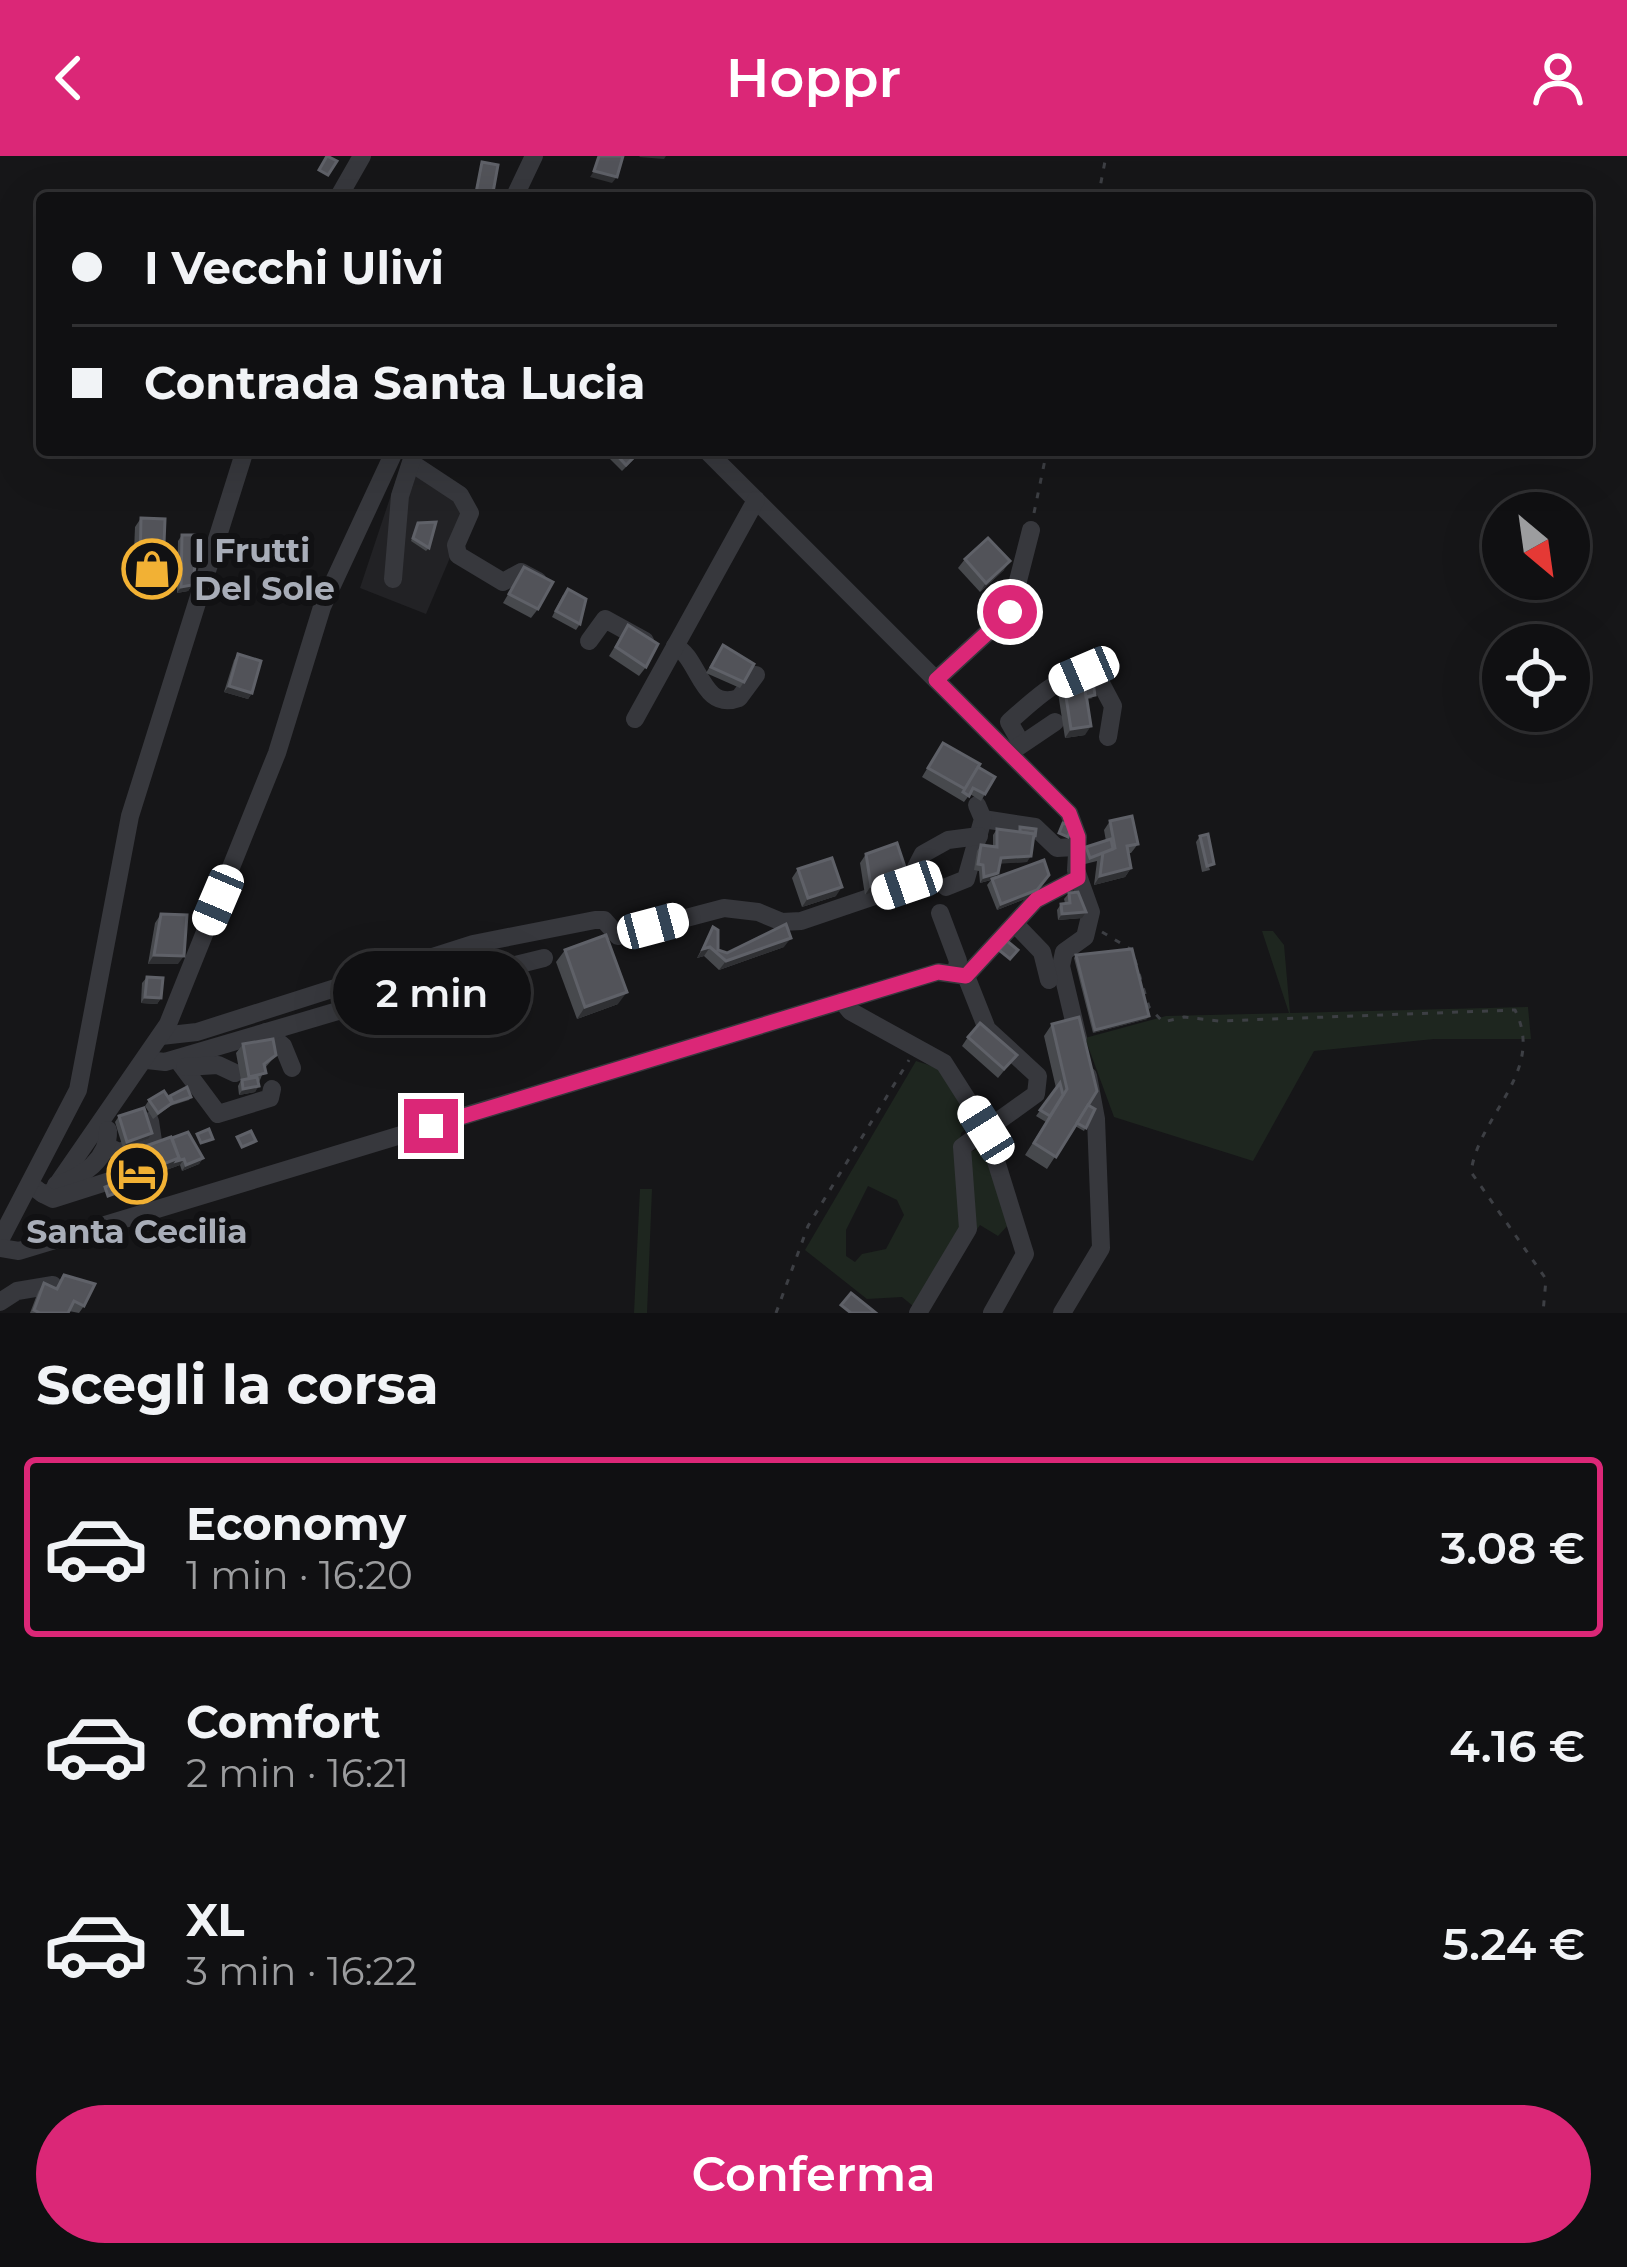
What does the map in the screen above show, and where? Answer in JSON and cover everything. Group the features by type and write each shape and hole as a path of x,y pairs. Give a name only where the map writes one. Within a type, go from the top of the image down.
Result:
{"street":[{"path":"341,192 362,156"},
{"path":"517,192 534,156"},
{"path":"43,1188 78,1090 130,817 243,456"},
{"path":"404,456 322,607 277,754 161,1036 147,1060 0,1244 20,1251 938,972 961,974 1036,900 1078,878"},
{"path":"393,579 406,456"},
{"path":"410,456 466,501 470,512 456,545 466,563 503,582 521,572 542,583"},
{"path":"712,456 936,680 1015,749 1069,813 1078,837 1078,878 1091,912 1090,926 1063,957 1094,1104 1102,1235 1097,1258 1062,1313"},
{"path":"635,719 757,500"},
{"path":"936,680 1010,612 1031,530"},
{"path":"589,641 605,619 672,651 683,650 707,691 722,700 739,698 756,675"},
{"path":"1015,749 1009,722 1052,686 1088,671 1095,672 1113,706 1108,737"},
{"path":"1015,749 1055,722"},
{"path":"161,1036 197,1032 507,937 595,920 604,920 618,936 724,908 758,912 782,922 801,921 907,885 923,854 980,820 1034,827 1057,848 1075,848"},
{"path":"946,887 966,879 980,820"},
{"path":"918,1313 968,1229 962,1147 1026,1104 1036,1094 1038,1076 987,1029 940,913"},
{"path":"1015,924 1042,952 1049,980"},
{"path":"487,972 507,937"},
{"path":"181,1063 266,1032 544,958"},
{"path":"842,1001 850,1011 944,1064 986,1130 1024,1254 992,1313"},
{"path":"266,1032 283,1046 292,1068"},
{"path":"147,1060 218,1065 235,1073"},
{"path":"181,1063 218,1114 270,1098 272,1089"},
{"path":"43,1188 101,1159 108,1138 119,1152 153,1142 150,1120"},
{"path":"43,1188 53,1199 122,1177"},
{"path":"0,1302 17,1291 53,1285"}],"path":[{"path":"1100,192 1106,156"},
{"path":"1031,530 1046,456"},
{"path":"1090,926 1132,950 1149,1007 1163,1022 1184,1017 1219,1021 1515,1010 1524,1036 1523,1061 1472,1172 1546,1280 1543,1313"},
{"path":"776,1313 808,1226 916,1048"}],"shaded area":[{"path":"403,459 469,513 426,614 360,588"},
{"path":"1262,931 1273,931 1284,945 1290,1013 1528,1007 1531,1039 1434,1039 1314,1051 1253,1161 1114,1117 1085,1038 1166,1016 1289,1013"},
{"path":"916,1061 938,1068 974,1122 961,1133 960,1141 973,1151 986,1144 1009,1224 998,1236 980,1225 918,1310 902,1297 867,1299 805,1250","holes":["868,1186 897,1200 904,1215 886,1249 862,1254 855,1262 846,1256 846,1230"]},
{"path":"640,1189 652,1189 647,1313 634,1313"}],"building":[{"path":"327,156 337,161 328,175 319,170"},
{"path":"599,156 623,156 617,177 594,171"},
{"path":"482,162 498,165 493,192 476,192"},
{"path":"141,518 165,519 163,568 140,567"},
{"path":"436,522 429,548 413,538 418,523"},
{"path":"182,535 200,535 192,585 181,587"},
{"path":"988,538 1010,561 986,583 965,559"},
{"path":"524,567 553,582 538,609 509,594"},
{"path":"568,589 586,599 580,624 556,611"},
{"path":"628,625 658,644 646,667 616,647"},
{"path":"723,645 754,664 744,682 711,667"},
{"path":"238,654 261,661 252,693 229,686"},
{"path":"1084,681 1091,726 1071,729 1064,684"},
{"path":"1093,683 1095,695 1086,697 1084,684"},
{"path":"943,743 980,764 965,789 928,768"},
{"path":"978,767 995,777 985,794 973,788 969,796 963,792"},
{"path":"1132,816 1138,844 1127,846 1131,868 1100,876 1103,852 1115,848 1110,821"},
{"path":"1063,823 1072,826 1068,837 1059,833"},
{"path":"997,829 1034,834 1031,856 1001,858 998,873 984,877 983,865 978,864 981,845 997,847"},
{"path":"1208,834 1214,864 1207,866 1200,836"},
{"path":"1111,839 1113,849 1090,858 1086,847"},
{"path":"897,843 907,873 871,886 866,854"},
{"path":"832,858 842,887 808,898 798,869"},
{"path":"1044,860 1049,875 1037,890 1001,904 992,879"},
{"path":"1078,892 1086,912 1062,914 1061,904 1070,903 1069,893"},
{"path":"161,914 187,915 184,956 154,955"},
{"path":"786,924 791,938 726,961 710,947 703,949 713,927 718,930 718,950 727,953"},
{"path":"606,935 627,992 585,1007 565,950"},
{"path":"1007,941 1018,950 1010,959 999,950"},
{"path":"1132,949 1149,1016 1095,1030 1076,955"},
{"path":"147,977 163,978 161,998 145,997"},
{"path":"1079,1017 1097,1091 1056,1157 1034,1143 1067,1089 1052,1024"},
{"path":"980,1023 1017,1055 1004,1069 968,1037"},
{"path":"273,1039 276,1055 264,1064 266,1073 249,1077 243,1044"},
{"path":"257,1077 259,1086 243,1089 242,1080"},
{"path":"1060,1083 1063,1095 1050,1116 1040,1110"},
{"path":"187,1087 191,1097 173,1103 170,1096"},
{"path":"164,1091 172,1103 158,1113 149,1100"},
{"path":"1088,1105 1095,1109 1086,1128 1077,1123"},
{"path":"144,1108 152,1133 127,1142 119,1116"},
{"path":"209,1129 213,1139 201,1143 197,1134"},
{"path":"251,1131 256,1141 242,1147 237,1137"},
{"path":"188,1132 203,1158 186,1165 184,1159 177,1161 172,1138"},
{"path":"171,1137 179,1158 140,1173 132,1151"},
{"path":"115,1183 119,1192 108,1196 105,1187"},
{"path":"64,1275 95,1284 84,1306 74,1301 68,1313 34,1310 44,1283 57,1289"},
{"path":"851,1293 876,1313 851,1313 841,1305"}],"place":[{"name":"I Frutti Del Sole","path":"152,569"},
{"name":"Santa Cecilia","path":"137,1174"}],"route":[{"path":"431,1126 938,972 966,976 1036,900 1078,878 1074,855 1078,837 1069,813 936,680 1010,612"}]}
